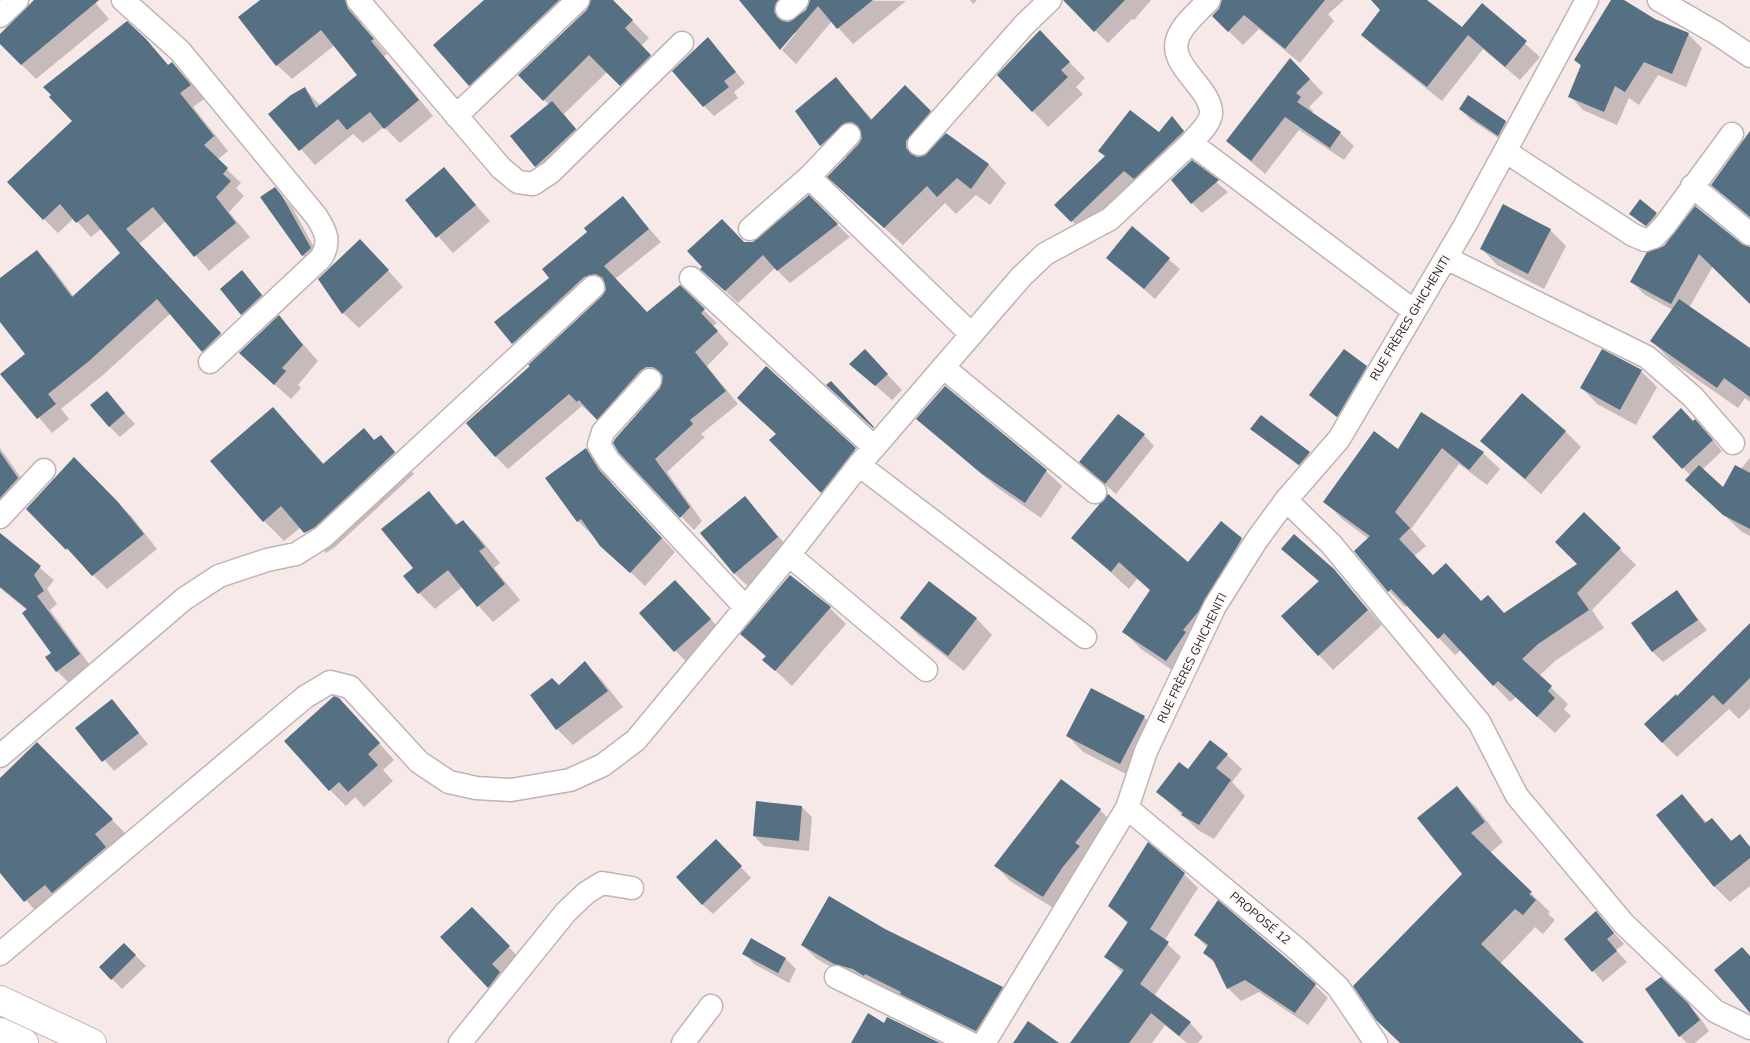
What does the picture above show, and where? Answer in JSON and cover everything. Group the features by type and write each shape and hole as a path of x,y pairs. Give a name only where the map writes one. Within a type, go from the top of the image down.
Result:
{"highway":[{"path":"0,1000 92,1043"},
{"path":"0,1032 24,1043"}],"street":[{"path":"0,16 16,0"},
{"path":"123,0 180,51 316,216 328,239 326,249 321,258 210,362"},
{"path":"358,0 501,168 518,182 532,184 551,172 682,43"},
{"path":"456,116 578,0"},
{"path":"919,144 1024,25 1050,0"},
{"path":"0,954 305,697 330,682 350,687 419,762 449,782 476,788 511,790 570,780 603,766 636,740 789,554 859,465 1021,277 1045,254 1110,219 1191,143 1207,123 1211,111 1206,97 1180,61 1176,49 1179,36 1209,0"},
{"name":"RUE FRÈRES GHICHENITI","path":"984,1043 1127,808 1146,751 1215,606 1256,541 1286,500 1338,439 1446,258 1587,0"},
{"path":"1660,0 1716,33 1750,56"},
{"path":"1505,151 1633,235 1645,240 1654,237 1665,225 1732,134"},
{"path":"750,229 809,177 849,135"},
{"path":"1191,143 1414,311"},
{"path":"809,177 971,334"},
{"path":"1692,186 1750,234"},
{"path":"1446,258 1647,357 1693,397 1733,443"},
{"path":"691,278 874,448"},
{"path":"0,756 184,599 219,576 267,560 296,554 323,537 593,287"},
{"path":"943,367 1095,492"},
{"path":"650,380 603,432 599,445 609,461 745,606"},
{"path":"859,465 1085,637"},
{"path":"0,517 44,470"},
{"path":"1286,500 1331,544 1479,722 1517,796 1624,924 1715,1011 1750,1028"},
{"path":"789,554 926,670"},
{"name":"PROPOSÉ 12","path":"1127,808 1297,949 1338,987 1376,1043"},
{"path":"460,1043 566,912 586,893 602,883 632,888"},
{"path":"836,977 970,1043"},
{"path":"683,1043 711,1006"}],"building":[{"path":"34,0 99,0 21,65 0,44 0,34"},
{"path":"260,0 345,0 348,9 374,39 371,41 419,100 384,129 370,112 347,130 338,119 299,151 268,114 291,95 305,87 316,108 357,75 321,30 276,66 238,17"},
{"path":"484,0 559,0 469,86 433,45"},
{"path":"591,0 613,0 633,20 625,28 651,55 620,86 589,55 543,101 518,75 587,10"},
{"path":"739,0 778,0 774,11 777,17 782,21 789,22 806,10 810,0 873,0 837,29 818,6 780,50"},
{"path":"1063,0 1125,0 1094,32"},
{"path":"1222,0 1325,0 1285,49 1244,15 1228,32 1212,16 1219,9"},
{"path":"1371,0 1427,0 1462,27 1482,3 1527,41 1505,67 1468,35 1427,87 1361,35 1380,10"},
{"path":"1611,0 1624,0 1655,19 1689,33 1672,74 1644,62 1625,92 1615,86 1604,112 1568,97 1581,65 1574,60"},
{"path":"127,21 146,39 168,65 172,62 191,85 180,93 214,136 204,145 228,168 223,174 231,181 216,197 236,223 194,257 153,207 126,229 221,333 202,352 157,299 89,361 48,394 56,404 37,419 0,374 25,354 0,322 0,278 37,250 72,297 120,253 88,214 76,223 60,204 43,220 7,182 72,121 49,97 51,95 43,87"},
{"path":"1040,30 1070,62 1061,70 1068,77 1032,112 997,75"},
{"path":"708,37 736,72 724,81 729,87 703,107 672,71"},
{"path":"1290,58 1310,79 1296,93 1301,97 1297,102 1341,132 1330,148 1285,117 1251,161 1226,141"},
{"path":"836,77 871,120 905,85 931,111 906,141 906,148 911,154 917,157 924,156 946,133 989,164 971,189 957,178 937,197 927,186 884,228 827,177 859,144 862,138 858,126 852,122 845,123 820,146 795,111"},
{"path":"1468,95 1506,121 1498,136 1459,109"},
{"path":"552,101 576,129 535,167 510,136"},
{"path":"1130,110 1159,132 1172,116 1184,131 1134,179 1124,171 1071,222 1054,205 1105,156 1098,151"},
{"path":"1750,131 1750,217 1711,185"},
{"path":"1192,160 1219,180 1191,204 1171,180"},
{"path":"444,167 476,205 436,238 405,200"},
{"path":"275,187 311,248 302,256 260,197"},
{"path":"809,195 838,224 777,271 763,255 725,291 700,269 702,267 687,251 722,219 744,242 753,242"},
{"path":"623,196 649,229 604,266 647,312 680,285 705,309 701,313 718,331 695,352 726,391 690,420 693,424 655,459 690,507 680,518 619,453 613,443 660,388 663,376 653,367 646,367 640,371 597,420 579,400 577,402 569,394 495,457 466,423 530,366 528,365 602,296 606,290 603,278 596,274 584,277 512,344 494,322 549,278 542,269 587,232 584,228"},
{"path":"1640,199 1657,213 1646,226 1629,214"},
{"path":"1503,204 1551,229 1528,274 1480,249"},
{"path":"1695,206 1742,244 1750,247 1750,304 1699,254 1671,304 1630,282 1647,252 1664,246"},
{"path":"1132,226 1170,258 1144,289 1106,258"},
{"path":"360,239 389,270 342,314 318,279"},
{"path":"242,270 262,295 241,315 220,289"},
{"path":"1679,299 1750,348 1750,397 1724,378 1717,388 1650,341"},
{"path":"279,315 303,345 282,368 286,371 274,385 239,353"},
{"path":"865,349 888,374 875,386 849,364"},
{"path":"1344,349 1367,366 1337,417 1309,395"},
{"path":"1602,349 1642,370 1620,410 1580,388"},
{"path":"766,366 856,448 821,493 769,440 776,434 737,398"},
{"path":"831,381 874,427 873,428 826,385"},
{"path":"945,386 1047,470 1025,503 982,474 916,419"},
{"path":"107,391 125,413 109,427 90,405"},
{"path":"1522,393 1566,431 1525,479 1480,441"},
{"path":"273,407 323,464 364,428 374,440 381,435 395,452 315,527 304,533 281,506 263,522 210,461"},
{"path":"1681,408 1693,421 1695,419 1713,440 1682,469 1652,437"},
{"path":"1421,412 1484,452 1469,470 1442,448 1395,512 1410,528 1399,539 1433,575 1446,563 1481,601 1488,595 1504,613 1577,564 1555,542 1584,512 1621,548 1577,593 1589,610 1538,644 1522,659 1552,686 1548,691 1555,698 1537,717 1498,681 1493,686 1444,633 1438,639 1391,589 1388,592 1354,551 1370,536 1323,502 1374,431 1398,449"},
{"path":"1118,414 1145,434 1105,484 1079,462"},
{"path":"1261,415 1310,452 1299,465 1250,429"},
{"path":"586,448 599,470 662,538 630,573 600,546 581,519 577,522 545,478"},
{"path":"0,452 18,478 0,498"},
{"path":"74,457 118,502 144,534 92,576 67,548 66,550 26,509"},
{"path":"1699,465 1723,487 1735,465 1750,473 1750,529 1723,515 1685,480"},
{"path":"429,491 456,525 463,520 485,547 479,551 505,584 477,607 448,570 418,594 403,576 413,568 381,529"},
{"path":"1108,494 1188,562 1221,521 1242,538 1198,612 1183,630 1186,632 1166,661 1122,632 1150,590 1119,562 1111,572 1071,538"},
{"path":"745,496 778,537 734,574 700,533"},
{"path":"0,533 41,566 34,575 44,591 37,596 80,654 56,672 45,657 51,653 22,613 27,609 0,587"},
{"path":"1294,534 1334,569 1368,610 1318,656 1281,616 1319,581 1281,549"},
{"path":"790,575 831,607 775,671 762,660 766,656 740,634"},
{"path":"675,580 711,619 674,652 639,613"},
{"path":"929,581 977,618 948,656 900,618"},
{"path":"1677,590 1698,620 1652,652 1631,623"},
{"path":"1750,623 1750,678 1723,705 1713,695 1662,743 1644,724 1676,694 1677,696"},
{"path":"585,661 608,691 556,730 530,695 552,678 559,685"},
{"path":"1091,688 1145,716 1120,764 1066,736"},
{"path":"334,696 339,698 380,743 368,754 378,765 348,792 339,782 329,791 284,741"},
{"path":"112,699 139,733 102,762 75,728"},
{"path":"1210,740 1228,754 1216,768 1231,780 1199,825 1181,815 1183,813 1156,792 1179,762 1188,769"},
{"path":"37,742 113,819 95,834 106,847 52,893 45,885 24,902 0,873 0,778"},
{"path":"1061,779 1101,809 1075,843 1080,846 1062,868 1043,897 994,866"},
{"path":"1457,786 1485,822 1471,833 1532,892 1529,894 1536,900 1523,915 1515,909 1481,944 1584,1043 1400,1043 1376,1020 1353,986 1462,874 1417,818"},
{"path":"1682,794 1705,823 1712,818 1731,841 1740,834 1750,847 1750,858 1714,887 1656,815"},
{"path":"756,801 802,806 799,841 753,836"},
{"path":"716,839 742,866 702,905 676,877"},
{"path":"1148,842 1185,873 1150,929 1169,942 1140,984 1191,1022 1179,1036 1151,1013 1129,1043 1070,1043 1124,970 1104,957 1128,922 1108,906"},
{"path":"829,896 885,929 1003,987 976,1031 900,994 901,992 865,974 864,976 853,969 834,964 801,945"},
{"path":"1218,900 1316,984 1295,1013 1245,980 1227,989 1213,960 1203,953 1208,945 1194,935"},
{"path":"472,907 510,946 492,964 500,972 488,988 440,937"},
{"path":"1596,911 1614,933 1607,939 1617,951 1592,972 1564,939"},
{"path":"751,938 786,958 778,973 742,954"},
{"path":"124,943 136,955 111,980 99,967"},
{"path":"1742,947 1750,956 1750,1013 1714,970"},
{"path":"1661,977 1688,1003 1700,1020 1679,1037 1645,989"},
{"path":"868,1013 884,1023 887,1017 940,1043 851,1043"},
{"path":"1028,1021 1059,1043 1013,1043"}]}
